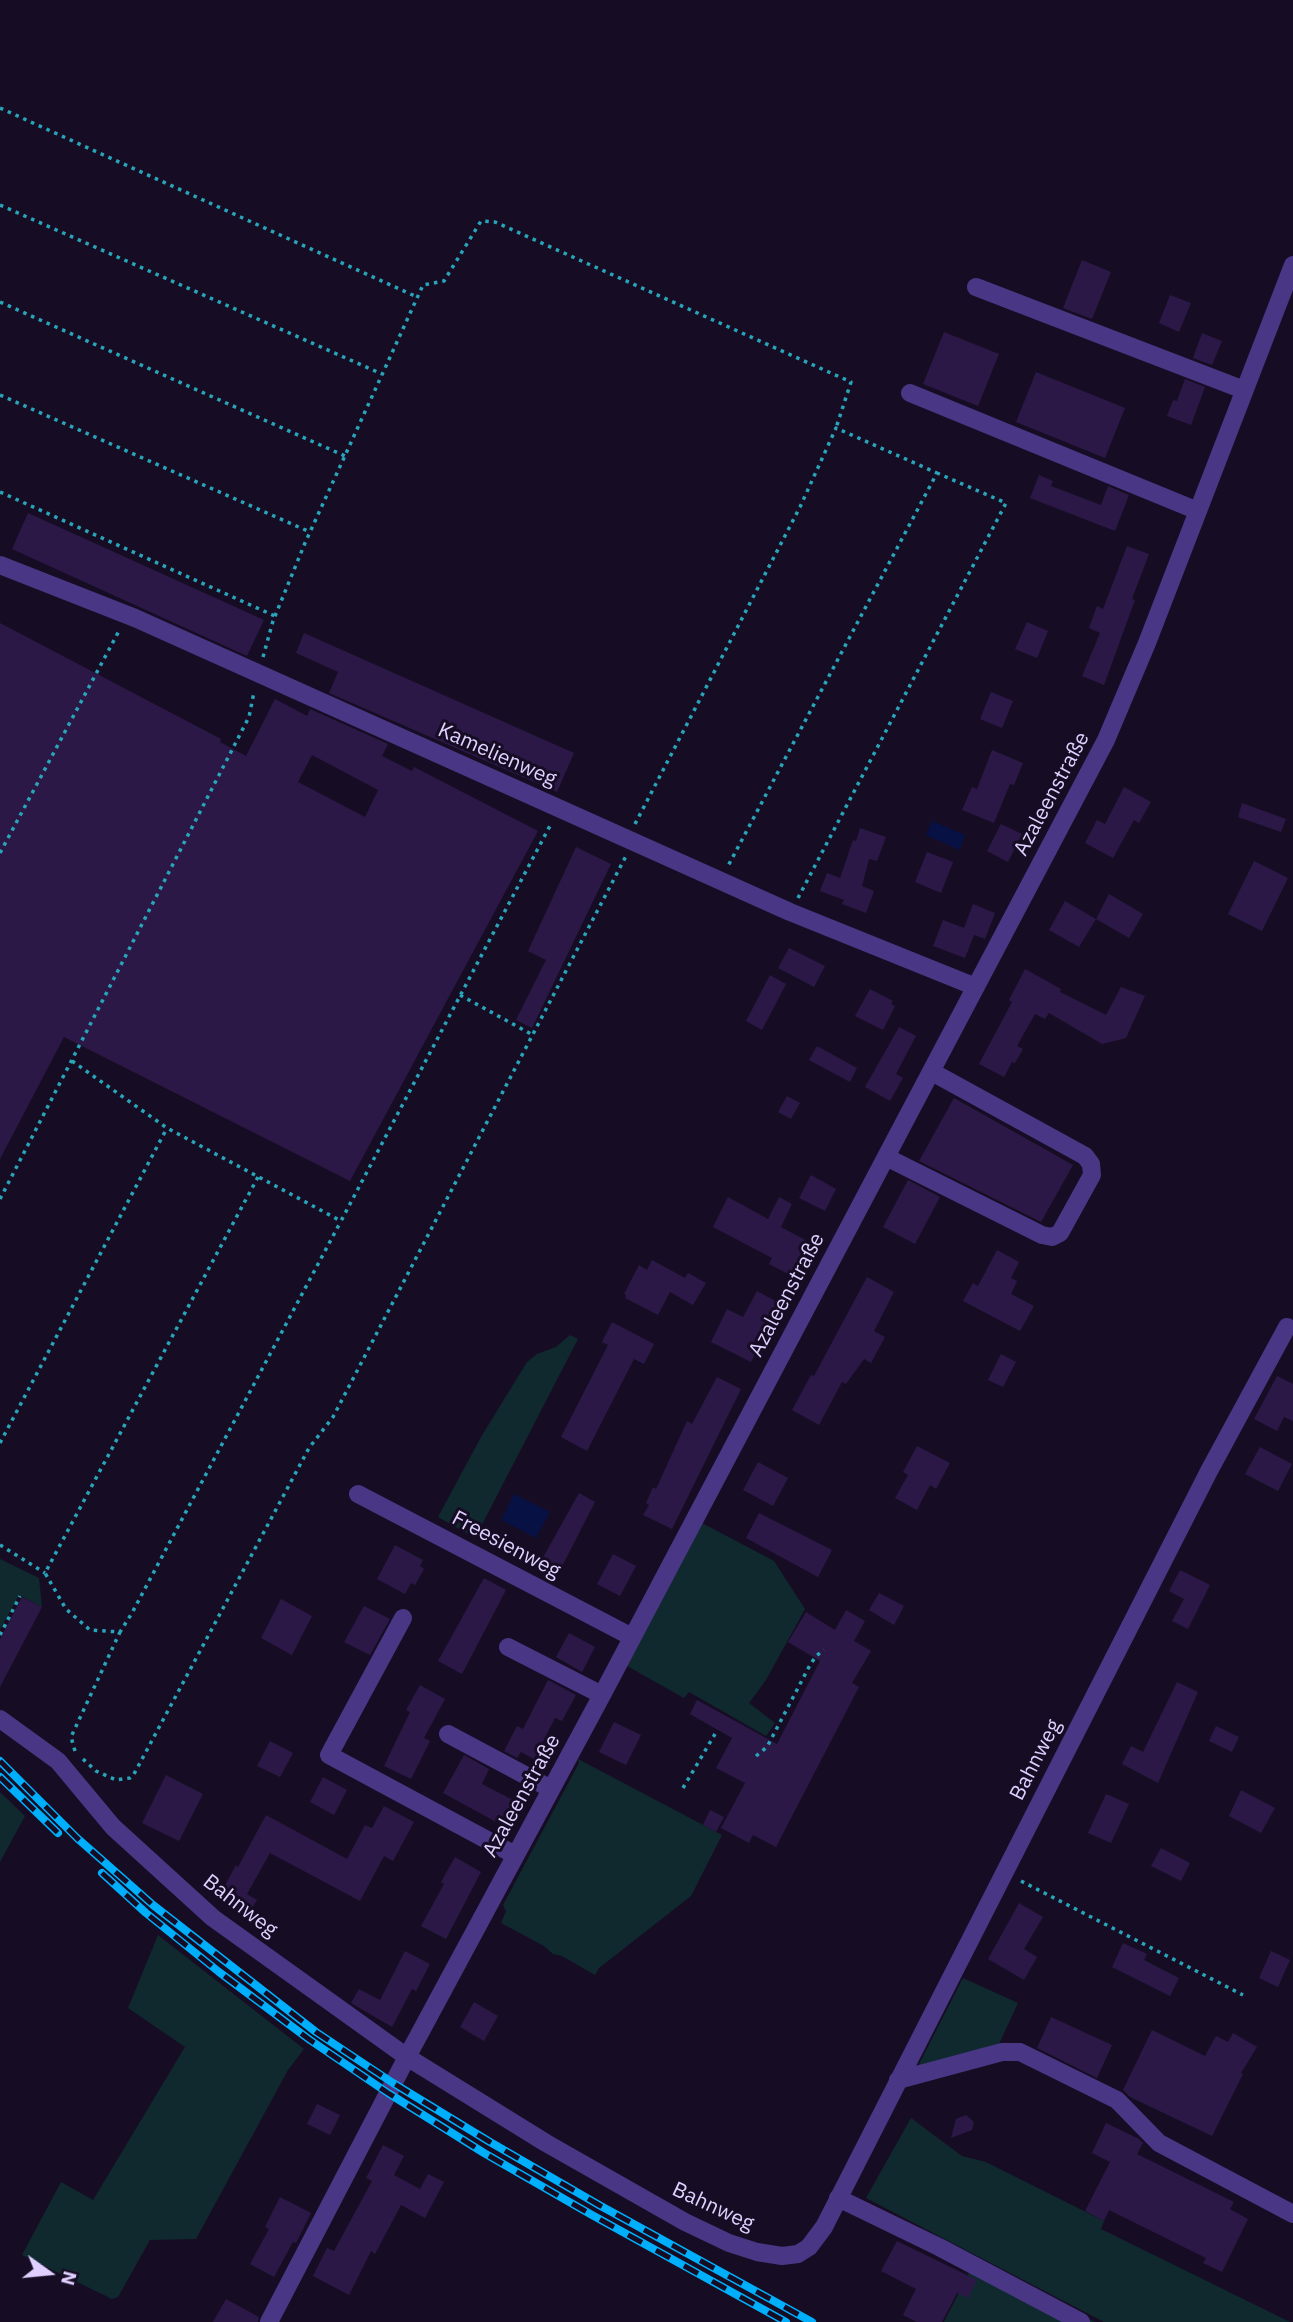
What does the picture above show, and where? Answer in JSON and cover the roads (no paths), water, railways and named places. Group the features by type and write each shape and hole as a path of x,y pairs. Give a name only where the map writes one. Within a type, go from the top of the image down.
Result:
{"street":[{"name":"Azaleenstraße","path":"269,2322 1106,740 1147,643 1293,265"},
{"path":"976,287 1244,390"},
{"path":"910,393 1198,511"},
{"name":"Kamelienweg","path":"0,565 127,615 790,912 976,987"},
{"path":"886,1157 1042,1235 1052,1237 1060,1233 1092,1175 1091,1164 1085,1156 932,1072"},
{"name":"Bahnweg","path":"0,1719 58,1761 113,1827 213,1918 407,2057 601,2175 685,2222 729,2243 782,2256 798,2254 809,2247 817,2237 838,2198 1176,1535 1287,1327"},
{"name":"Freesienweg","path":"358,1494 632,1637"},
{"path":"403,1618 329,1755 515,1855"},
{"path":"508,1647 602,1695"},
{"path":"448,1734 551,1789"},
{"path":"898,2080 1002,2052 1020,2053 1117,2100 1159,2143 1293,2214"},
{"path":"838,2198 939,2247 1081,2322"}],"railway":[{"path":"0,1761 77,1838 153,1905 316,2032 490,2142 812,2322"},
{"path":"0,1777 58,1833"},
{"path":"102,1873 146,1913 219,1972 310,2040 388,2093 484,2153 786,2322"}]}
